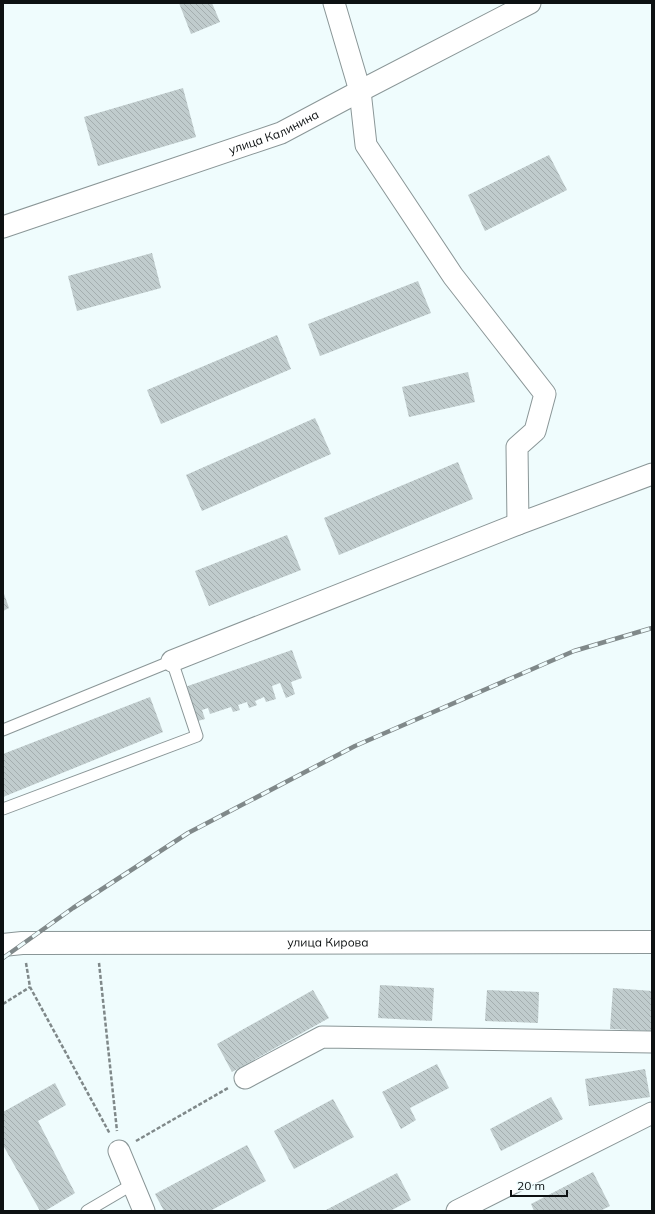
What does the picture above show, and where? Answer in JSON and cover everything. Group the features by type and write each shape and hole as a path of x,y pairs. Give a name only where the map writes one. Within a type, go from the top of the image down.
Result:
{"main road":[{"name":"улица Кирова","path":"12,944 652,942"}],"street":[{"path":"334,3 360,91 366,145 453,276 545,394 535,432 517,448 518,524"},
{"name":"улица Калинина","path":"3,227 281,133 530,3"},
{"path":"172,661 518,524 652,474"},
{"path":"245,1078 322,1037 652,1042"},
{"path":"457,1211 652,1113"},
{"path":"119,1151 144,1211"}],"lane":[{"path":"3,730 172,661 197,736 3,809"},
{"path":"87,1211 133,1184"}],"path":[{"path":"97,943 119,1151"},
{"path":"12,944 30,986 119,1151"},
{"path":"3,1004 30,986"},
{"path":"119,1151 245,1078"}],"building":[{"path":"179,3 212,3 220,22 191,34"},
{"path":"183,88 196,137 98,166 84,117"},
{"path":"549,155 567,190 485,231 468,195"},
{"path":"152,253 161,288 77,311 68,276"},
{"path":"418,281 431,313 320,356 308,324"},
{"path":"277,335 291,369 161,424 147,390"},
{"path":"468,372 475,402 409,417 402,387"},
{"path":"315,418 331,454 202,511 186,475"},
{"path":"458,462 473,499 339,555 324,518"},
{"path":"287,535 301,570 209,606 195,571"},
{"path":"3,591 9,608 3,611"},
{"path":"292,650 302,678 291,682 295,694 286,698 280,683 272,686 276,699 266,702 264,697 255,701 257,705 249,708 247,702 238,705 240,710 233,712 231,707 210,714 208,708 202,710 205,719 194,722 182,688"},
{"path":"150,697 163,732 3,797 3,754"},
{"path":"380,985 434,988 432,1021 378,1018"},
{"path":"613,988 652,991 652,1031 610,1029"},
{"path":"313,990 329,1018 232,1072 217,1044"},
{"path":"487,990 539,992 538,1023 485,1021"},
{"path":"437,1064 449,1088 410,1108 416,1120 401,1129 382,1092"},
{"path":"645,1069 650,1097 589,1106 585,1079"},
{"path":"55,1083 66,1105 38,1121 75,1193 45,1211 40,1211 3,1145 3,1112"},
{"path":"551,1097 563,1119 501,1151 490,1129"},
{"path":"333,1099 354,1137 294,1169 274,1131"},
{"path":"247,1145 266,1181 210,1211 164,1211 155,1194"},
{"path":"593,1172 610,1206 600,1211 534,1211 531,1204"},
{"path":"397,1173 411,1200 390,1211 324,1211"}],"railway":[{"path":"3,958 73,908 188,833 355,746 574,651 652,628"}]}
